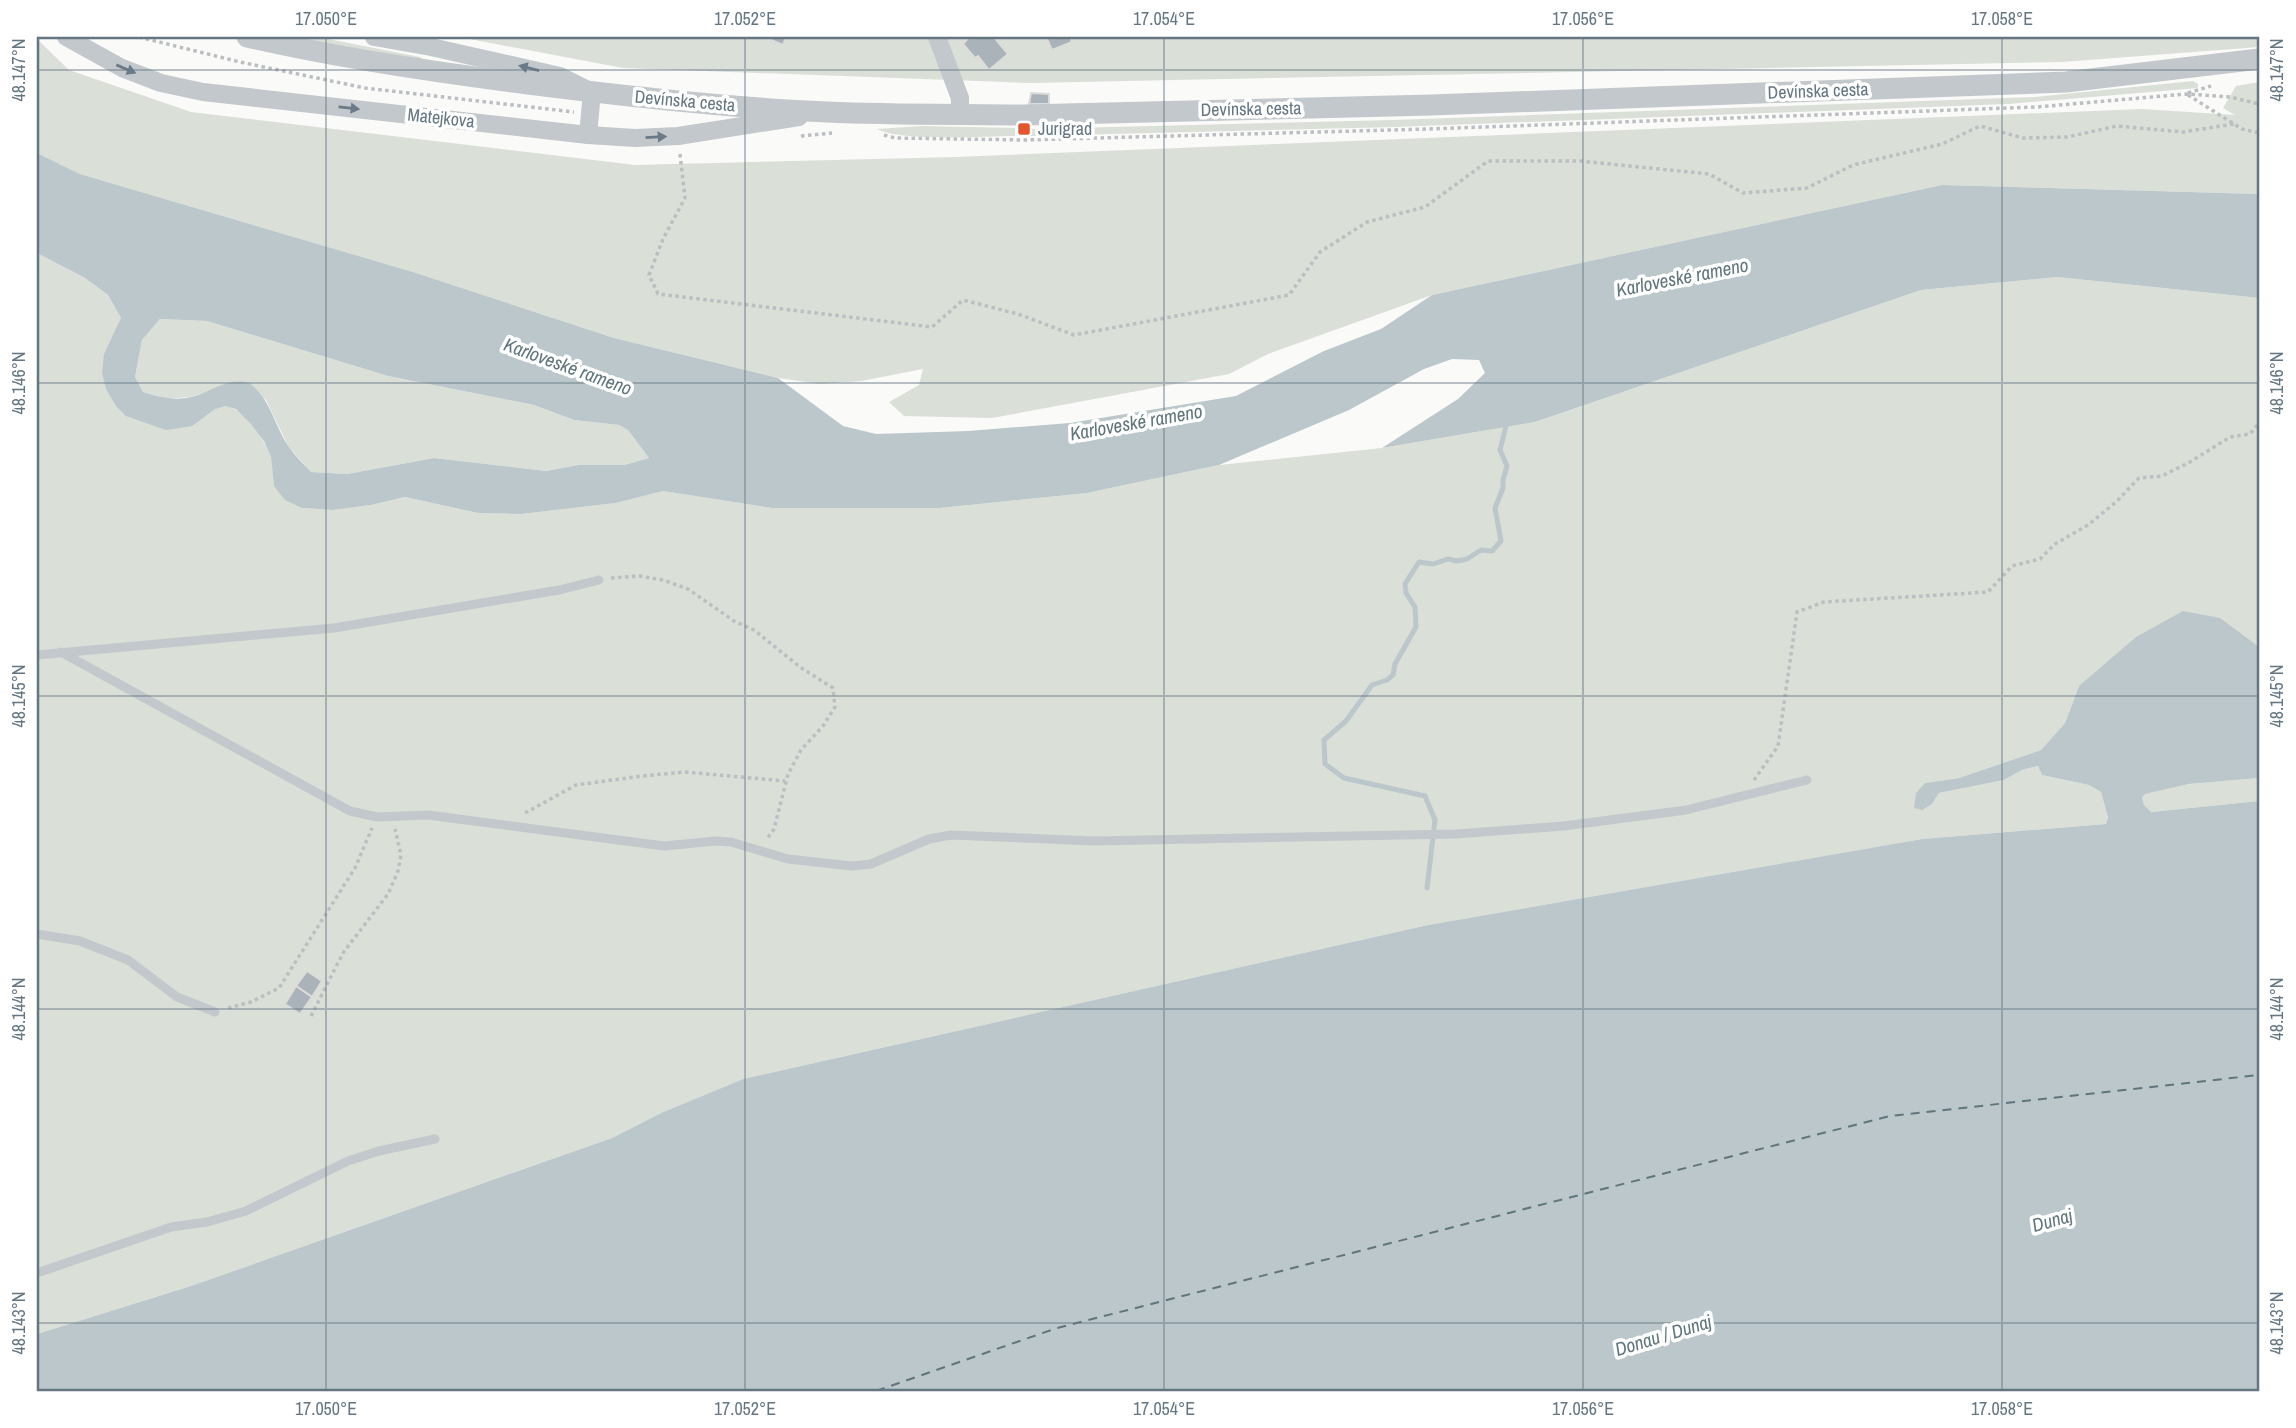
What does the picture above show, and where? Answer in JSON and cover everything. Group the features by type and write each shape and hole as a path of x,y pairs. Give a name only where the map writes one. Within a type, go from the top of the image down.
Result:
{"street":[{"name":"Matejkova","path":"66,37 122,68 161,83 203,92 579,134 635,138 678,136 827,112"},
{"name":"Devínska cesta","path":"247,37 428,72 592,92 827,112 1024,115 1445,105 2066,82 2259,59"},
{"path":"374,37 560,76 592,92 579,134"},
{"path":"937,37 960,99 960,114"}],"lane":[{"path":"37,655 334,628 559,590 599,580"},
{"path":"61,652 350,811 377,817 428,815 664,846 731,842 788,859 852,866 871,864 929,839 951,835 1094,841 1414,836 1564,826 1686,810 1807,780"},
{"path":"37,934 80,941 128,960 177,997 215,1012"},
{"path":"37,1273 171,1227 207,1222 246,1211 348,1161 435,1139"}],"path":[{"path":"2259,104 2230,97 2186,94 2234,124 2259,133"},
{"path":"679,148 685,198 663,239 649,275 658,294 932,327 963,300 1018,314 1074,335 1289,295 1320,252 1367,222 1425,207 1488,161 1580,161 1709,174 1743,193 1807,188 1853,165 1942,144 1980,126 2024,138 2067,137 2117,126 2183,132 2234,124"},
{"path":"1754,781 1778,746 1797,612 1824,602 1988,592 2012,566 2040,559 2055,544 2088,526 2139,478 2162,476 2230,437 2250,434 2259,423"},
{"path":"599,580 639,576 663,580 688,589 734,621 754,630 800,667 833,688 835,707 802,750 786,781 774,829 758,850"},
{"path":"37,680 37,731"},
{"path":"500,825 576,785 685,772 786,781"},
{"path":"215,1012 251,1002 279,989 355,868 377,817"},
{"path":"311,1016 343,953 388,894 398,872 401,855 392,817"}],"shaded area":[{"path":"291,37 318,37 424,60"},
{"path":"459,37 2259,37 2259,47 2062,62 1030,83 623,68"},
{"path":"37,39 69,70 191,112 635,165 956,157 2142,109 2235,115 2223,108 2236,86 2259,82 2259,194 1942,185 1432,295 1268,354 1229,374 992,418 904,416 889,402 919,385 923,369 861,381 820,384 778,378 614,338 413,272 80,174 37,153"},
{"path":"2193,81 2198,84 2198,88 2008,104 1395,127 1031,136 1031,129 1394,120 2035,97"},
{"path":"923,126 1015,128 1015,136 923,137 877,129"},
{"path":"37,253 85,278 108,295 121,318 102,373 116,406 192,426 216,408 232,408 246,418 265,443 271,458 274,486 302,508 333,510 405,497 478,513 521,514 616,503 663,491 772,508 940,508 1087,493 1219,465 1382,448 1535,422 1921,290 2057,277 2259,298 2259,647 2244,637 2079,686 2065,723 2041,750 1959,778 1925,783 1932,804 1939,793 2004,780 2022,770 2038,766 2042,775 2089,785 2101,792 2108,819 2106,824 1922,839 1428,925 743,1079 661,1113 612,1138 191,1286 37,1334"},
{"path":"160,319 207,321 388,376 534,405 574,420 619,425 628,430 649,458 624,465 578,465 546,471 434,458 347,474 311,472 288,446 266,400 239,381 190,397 166,399 143,392 135,377 142,340"},
{"path":"2259,778 2259,801 2150,812 2142,797 2144,794 2189,784"}],"water":[{"name":"Karloveské rameno","path":"37,153 80,174 413,272 614,338 778,378 843,426 876,434 968,431 1070,423 1236,396 1324,351 1381,329 1432,295 1942,185 2259,194 2259,298 2057,277 1921,290 1535,422 1382,448 1458,399 1485,373 1479,360 1452,359 1424,369 1349,410 1219,465 1087,493 940,508 772,508 663,491 616,503 521,514 478,513 405,497 333,510 302,508 285,500 274,486 271,457 264,441 236,409 225,406 215,409 192,426 166,430 126,416 106,389 102,373 104,354 121,318 108,295 85,278 37,253","holes":["160,319 207,321 388,376 534,405 574,420 619,425 628,430 649,458 624,465 578,465 546,471 434,458 347,474 311,472 289,447 265,400 246,382 231,382 198,395 179,399 143,392 135,377 142,340"]},
{"path":"2183,611 2220,618 2259,647 2259,778 2189,784 2142,797 2144,805 2151,812 2259,801 2259,1391 37,1391 37,1334 191,1286 612,1138 661,1113 743,1079 1428,925 1922,839 2106,824 2108,818 2101,792 2089,785 2042,775 2038,766 2022,770 2004,780 1939,793 1932,804 1922,810 1914,808 1916,793 1925,783 1959,778 2041,750 2065,723 2079,686 2136,637"}],"building":[{"path":"764,37 786,37 783,45"},
{"path":"969,37 994,37 1008,54 989,70 978,56 975,58 963,44"},
{"path":"1046,37 1070,37 1072,42 1052,50"},
{"path":"1031,93 1049,94 1049,104 1029,104"},
{"path":"307,971 322,981 312,997 296,986"},
{"path":"296,986 312,997 300,1014 285,1004"}],"waterway":[{"path":"1427,888 1435,820 1425,796 1344,778 1325,764 1324,740 1346,721 1372,685 1393,675 1395,664 1416,627 1415,607 1406,593 1405,584 1419,562 1433,564 1448,559 1467,559 1481,550 1492,551 1501,541 1495,508 1503,488 1507,466 1500,450 1507,422"}],"ferry route":[{"path":"876,1391 1057,1328 1890,1116 2259,1075"}],"place":[{"name":"Jurigrad","path":"1024,129"}],"water label":[{"name":"Dunaj","path":"2052,1220"},
{"name":"Donau / Dunaj","path":"1663,1335"}]}
